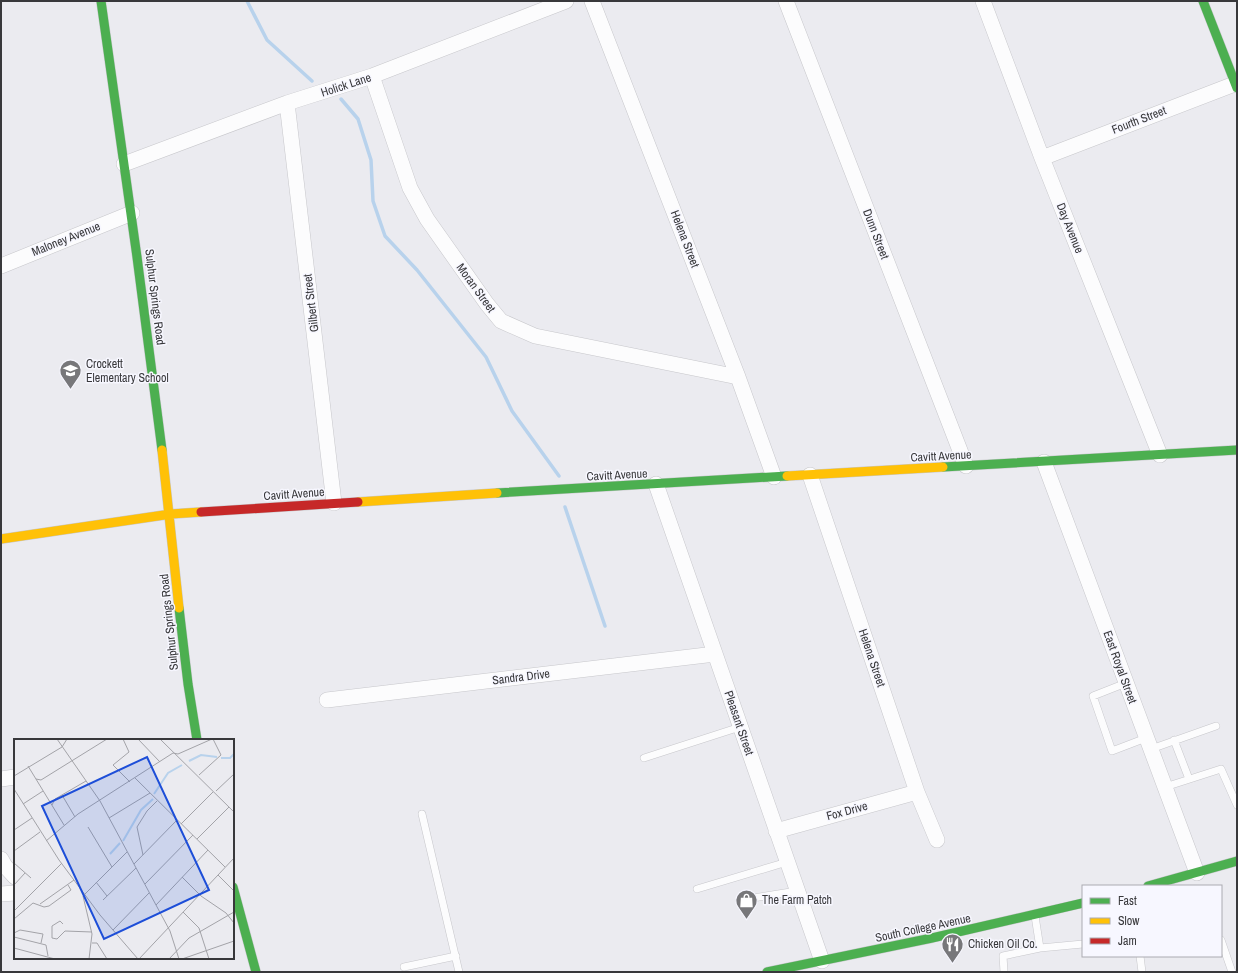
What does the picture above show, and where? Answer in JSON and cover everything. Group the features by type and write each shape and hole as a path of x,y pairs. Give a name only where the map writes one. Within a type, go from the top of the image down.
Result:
{"street":[{"name":"Sulphur Springs Road","path":"101,1 132,212 171,514 189,694 196,739"},
{"name":"Holick Lane","path":"124,164 287,103 372,76 566,1"},
{"name":"Helena Street","path":"592,1 738,377 774,477"},
{"name":"Dunn Street","path":"786,1 966,466"},
{"name":"Day Avenue","path":"982,1 1042,158 1160,455"},
{"path":"1203,1 1236,85"},
{"name":"Moran Street","path":"372,76 410,188 427,218 487,304 501,321 535,336 738,377"},
{"name":"Fourth Street","path":"1042,158 1236,85"},
{"name":"Gilbert Street","path":"287,103 334,503"},
{"name":"Maloney Avenue","path":"1,266 132,212"},
{"name":"Cavitt Avenue","path":"1,539 171,514 334,503 1237,450"},
{"name":"East Royal Street","path":"1044,462 1198,876"},
{"name":"Helena Street","path":"810,475 917,792 937,840"},
{"name":"Pleasant Street","path":"656,484 824,967"},
{"name":"Sandra Drive","path":"327,700 715,654"},
{"path":"1,779 14,777"},
{"name":"Fox Drive","path":"776,831 917,792"},
{"path":"1,859 14,876"},
{"path":"1153,885 1198,876 1237,861"},
{"path":"234,891 256,972"},
{"path":"1,894 14,893"},
{"name":"South College Avenue","path":"767,972 824,967 932,938 1082,903"}],"lane":[{"path":"1126,683 1093,696 1112,750 1174,740 1216,726"},
{"path":"644,758 740,727"},
{"path":"1174,740 1189,779"},
{"path":"1165,787 1221,769 1237,805"},
{"path":"422,814 459,972"},
{"path":"697,889 787,862"},
{"path":"747,899 798,891"},
{"path":"1035,915 1040,948"},
{"path":"1222,943 1232,972"},
{"path":"1004,972 1003,956 1040,948 1082,944"},
{"path":"404,967 456,956"},
{"path":"1140,957 1142,972"}],"waterway":[{"path":"247,1 267,40 312,81"},
{"path":"341,99 358,119 371,160 373,201 385,236 417,270 486,357 512,411 559,476"},
{"path":"565,507 605,626"}],"traffic: fast":[{"path":"101,1 137,257 162,450"},
{"path":"1203,1 1237,88"},
{"path":"943,467 1237,450"},
{"path":"497,493 787,476"},
{"path":"179,608 188,684 197,739"},
{"path":"1152,885 1237,861"},
{"path":"234,891 256,972"},
{"path":"767,972 932,938 1082,903"}],"traffic: slow":[{"path":"162,450 179,608"},
{"path":"787,476 943,467"},
{"path":"358,502 497,493"},
{"path":"1,539 171,514 201,512"}],"traffic: jam":[{"path":"201,512 358,502"}],"place":[{"name":"Crockett Elementary School","path":"70,390"},
{"name":"The Farm Patch","path":"746,920"},
{"name":"Chicken Oil Co.","path":"952,964"}]}
